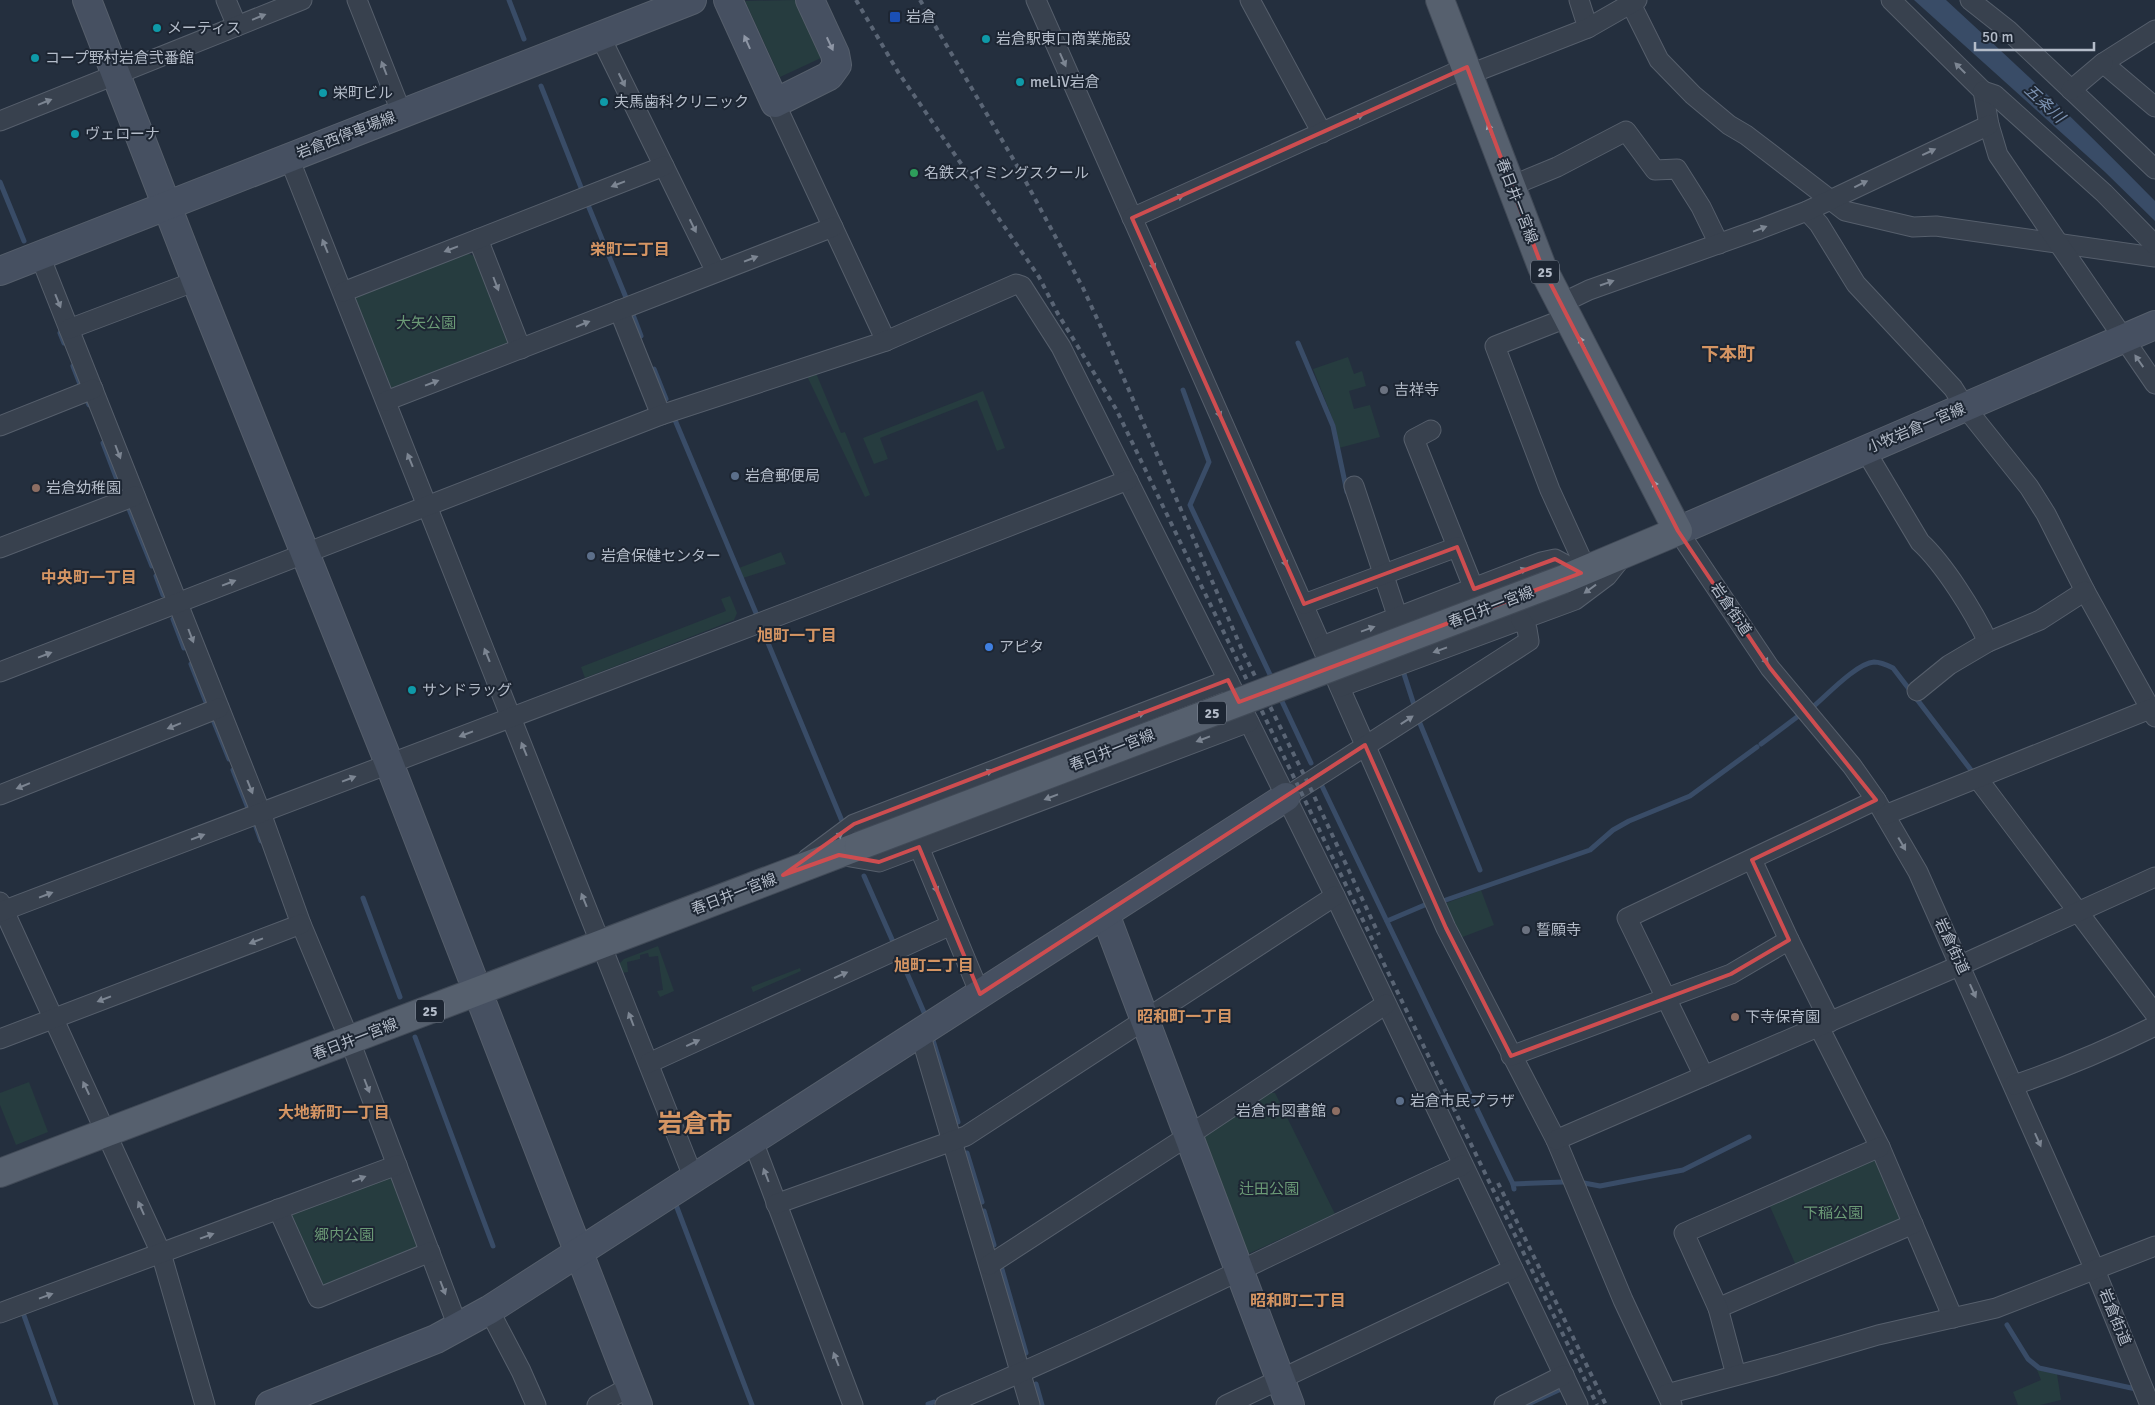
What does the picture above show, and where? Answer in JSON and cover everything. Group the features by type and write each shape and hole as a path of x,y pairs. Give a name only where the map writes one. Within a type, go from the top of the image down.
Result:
{"main road":[{"name":"春日井一宮線","path":"0,1173 1577,574 1678,531 1566,310 1542,267 1440,0"}],"street":[{"path":"87,0 196,281 389,763 634,1396 597,1405"},
{"path":"226,0 237,26"},
{"path":"0,120 302,0"},
{"path":"357,0 402,114"},
{"name":"岩倉西停車場線","path":"0,271 600,36 660,6 692,0"},
{"path":"728,0 886,341"},
{"path":"775,103 829,76 837,65 835,54 810,0"},
{"path":"1036,0 1446,928 1556,1140 1623,1300 1669,1399 1736,1376 1878,1335 1996,1308 2155,1246"},
{"path":"1250,0 1322,133"},
{"path":"1580,0 1588,28"},
{"path":"1891,0 1983,91 1995,95 2017,114 2104,193 2155,245"},
{"path":"1970,0 2008,30 2155,168"},
{"path":"1132,218 1322,133 1468,71 1588,28 1632,2 1659,60 1680,83 1729,125 1746,135 1845,211 1913,227 1936,226 2155,257"},
{"path":"2071,90 2103,63 2155,30"},
{"path":"600,36 716,272"},
{"path":"2103,63 2155,107"},
{"path":"1983,91 1989,125 1998,155 2155,384"},
{"path":"1577,574 1550,490 1495,346 1566,310 1589,290 1807,211 1989,125"},
{"path":"1511,186 1557,167 1626,131 1655,170 1677,169 1701,207 1719,244"},
{"path":"289,158 512,716 694,1179"},
{"path":"343,292 664,166"},
{"path":"1704,1076 1627,918 1752,860 1881,808 1978,779 2154,711 2085,591 2046,514 2029,487 1965,407 1953,388 1856,284 1819,224 1807,211"},
{"path":"386,401 833,227"},
{"path":"478,239 521,349"},
{"path":"40,256 261,813 301,924 350,1041 458,1327"},
{"path":"69,329 196,281"},
{"path":"0,672 661,415 886,341 1016,284 1022,286 1061,347 1249,722 1335,896 1578,1405"},
{"path":"619,310 661,415"},
{"name":"小牧岩倉一宮線","path":"1678,531 2155,325"},
{"path":"0,426 93,389"},
{"path":"1431,430 1414,439 1474,589"},
{"path":"1865,450 1920,542 1932,553 1980,625 1988,642"},
{"path":"205,1405 161,1253 107,1132 1,908 261,813 1128,480"},
{"path":"1354,486 1398,618"},
{"path":"0,548 135,496"},
{"name":"岩倉街道","path":"1678,531 1768,664 1852,766 1881,808 1918,872 2096,1270 2150,1405"},
{"path":"1304,604 1457,547"},
{"path":"1340,687 1575,600 1607,576 1624,555"},
{"path":"1322,646 1555,559 1577,574"},
{"path":"1917,691 1949,665 1988,642 2040,620 2085,591"},
{"path":"270,1405 436,1338 489,1310 1529,641 1527,629 1521,620"},
{"path":"783,875 854,824 1228,680"},
{"path":"0,795 219,708"},
{"path":"849,850 879,862 1249,722"},
{"path":"1978,779 2155,1014"},
{"path":"919,847 980,994"},
{"path":"1752,860 1880,1147 1953,1318"},
{"path":"1556,1140 1961,965 2155,877"},
{"path":"776,1204 966,1136 1144,1018 1335,896"},
{"path":"1105,914 1290,1405"},
{"path":"0,1038 301,924"},
{"path":"648,1063 951,925"},
{"path":"1511,1056 1731,974 1789,940"},
{"path":"988,1265 1188,1136 1386,1004"},
{"path":"2014,1085 2103,1052 2155,1026"},
{"path":"920,1033 1030,1405"},
{"path":"753,1141 853,1405"},
{"path":"1736,1376 1718,1308 1684,1233 1880,1147"},
{"path":"0,1313 397,1165"},
{"path":"946,1405 1021,1374 1463,1165"},
{"path":"278,1209 318,1298 430,1252"},
{"path":"1718,1308 1913,1224"},
{"path":"1226,1405 1512,1269"},
{"path":"489,1310 521,1371 536,1405"},
{"path":"1504,1405 1564,1375"}],"highlighted area":[{"path":"1467,67 1542,267 1678,531 1770,668 1876,800 1752,860 1789,940 1731,974 1511,1056 1446,928 1365,745 980,994 919,847 879,862 839,855 783,875 854,824 1228,680 1239,702 1581,573 1555,559 1474,589 1457,547 1304,604 1132,218"}],"green space":[{"path":"795,0 821,58 780,77 745,1"},
{"name":"大矢公園","path":"464,252 474,256 508,338 506,347 397,390 387,386 353,303 358,295"},
{"path":"1348,357 1354,374 1362,371 1366,386 1349,391 1354,409 1370,405 1380,437 1339,448 1335,425 1313,369"},
{"path":"816,373 841,433 845,432 870,495 865,497 807,376"},
{"path":"983,391 1005,448 997,451 977,400 880,438 888,459 874,464 863,438"},
{"path":"781,552 786,564 743,578 739,568"},
{"path":"730,596 737,613 734,620 585,678 581,667 726,611 721,599"},
{"path":"1481,890 1494,925 1460,938 1444,904"},
{"path":"658,946 674,991 660,997 657,991 663,990 658,956 649,957 648,953 640,955 640,959 627,962 628,972 621,973 618,965 624,959"},
{"path":"800,968 801,971 753,992 751,987"},
{"path":"29,1082 48,1132 16,1145 0,1105 0,1093"},
{"name":"辻田公園","path":"1265,1092 1275,1093 1335,1214 1250,1253 1240,1251 1200,1141 1204,1130"},
{"name":"下稲公園","path":"1877,1158 1904,1219 1798,1270 1768,1202"},
{"name":"郷内公園","path":"385,1177 395,1180 418,1242 416,1249 327,1289 319,1286 289,1211"},
{"path":"2037,1370 2057,1374 2061,1400 2040,1405 2018,1405 2013,1392 2041,1380"}],"water":[{"name":"五条川","path":"1914,0 1946,0 2052,99 2155,201 2155,221 2105,172"}],"waterway":[{"path":"509,0 524,39"},
{"path":"541,86 582,190"},
{"path":"0,182 24,241"},
{"path":"588,205 627,300"},
{"path":"633,315 641,336"},
{"path":"60,333 64,343"},
{"path":"1298,343 1333,426 1347,492"},
{"path":"73,366 80,384"},
{"path":"654,369 666,399"},
{"path":"1183,390 1209,462 1190,505 1273,681"},
{"path":"675,420 756,613"},
{"path":"103,443 121,490"},
{"path":"129,509 152,566"},
{"path":"156,576 163,595"},
{"path":"173,619 184,648"},
{"path":"763,631 842,821"},
{"path":"1814,706 1842,680 1859,668 1874,662 1886,665 1893,668 1974,774"},
{"path":"191,664 206,702"},
{"path":"1404,674 1415,708"},
{"path":"1279,695 1311,763"},
{"path":"1761,744 1801,714"},
{"path":"1419,721 1480,870"},
{"path":"214,722 229,759"},
{"path":"1443,901 1590,850 1613,830 1629,821 1690,796 1757,747"},
{"path":"233,770 248,808"},
{"path":"1321,784 1513,1184"},
{"path":"256,827 261,841"},
{"path":"864,876 894,944"},
{"path":"363,898 400,997"},
{"path":"1387,921 1427,904"},
{"path":"900,957 926,1017"},
{"path":"415,1037 493,1246"},
{"path":"932,1037 958,1122"},
{"path":"1584,1183 1600,1186 1683,1170 1749,1137"},
{"path":"967,1153 982,1202"},
{"path":"1514,1189 1513,1184 1563,1182"},
{"path":"676,1205 752,1405"},
{"path":"984,1211 994,1245"},
{"path":"1001,1266 1026,1353"},
{"path":"22,1310 56,1405"},
{"path":"2007,1325 2028,1359 2039,1368 2136,1389"},
{"path":"1036,1384 1042,1405"},
{"path":"1526,1405 1561,1389"},
{"path":"928,1404 934,1402"}],"railway":[{"path":"856,0 898,72 1039,277 1058,314 1116,409 1597,1405"},
{"path":"920,0 1019,169 1083,288 1243,652 1308,783 1379,935"},
{"path":"1498,1183 1606,1405"}],"place":[{"name":"岩倉","path":"895,17"},
{"name":"メーティス","path":"157,28"},
{"name":"岩倉駅東口商業施設","path":"986,39"},
{"name":"コープ野村岩倉弐番館","path":"35,58"},
{"name":"meLiV岩倉","path":"1020,82"},
{"name":"栄町ビル","path":"323,93"},
{"name":"夫馬歯科クリニック","path":"604,102"},
{"name":"ヴェローナ","path":"75,134"},
{"name":"名鉄スイミングスクール","path":"914,173"},
{"name":"吉祥寺","path":"1384,390"},
{"name":"岩倉郵便局","path":"735,476"},
{"name":"岩倉幼稚園","path":"36,488"},
{"name":"岩倉保健センター","path":"591,556"},
{"name":"アピタ","path":"989,647"},
{"name":"サンドラッグ","path":"412,690"},
{"name":"誓願寺","path":"1526,930"},
{"name":"下寺保育園","path":"1735,1017"},
{"name":"岩倉市民プラザ","path":"1400,1101"},
{"name":"岩倉市図書館","path":"1336,1111"}],"district":[{"name":"栄町二丁目","path":"630,249"},
{"name":"下本町","path":"1728,354"},
{"name":"中央町一丁目","path":"89,577"},
{"name":"旭町一丁目","path":"797,635"},
{"name":"旭町二丁目","path":"934,965"},
{"name":"昭和町一丁目","path":"1185,1016"},
{"name":"大地新町一丁目","path":"334,1112"},
{"name":"岩倉市","path":"695,1123"},
{"name":"昭和町二丁目","path":"1298,1300"}]}
